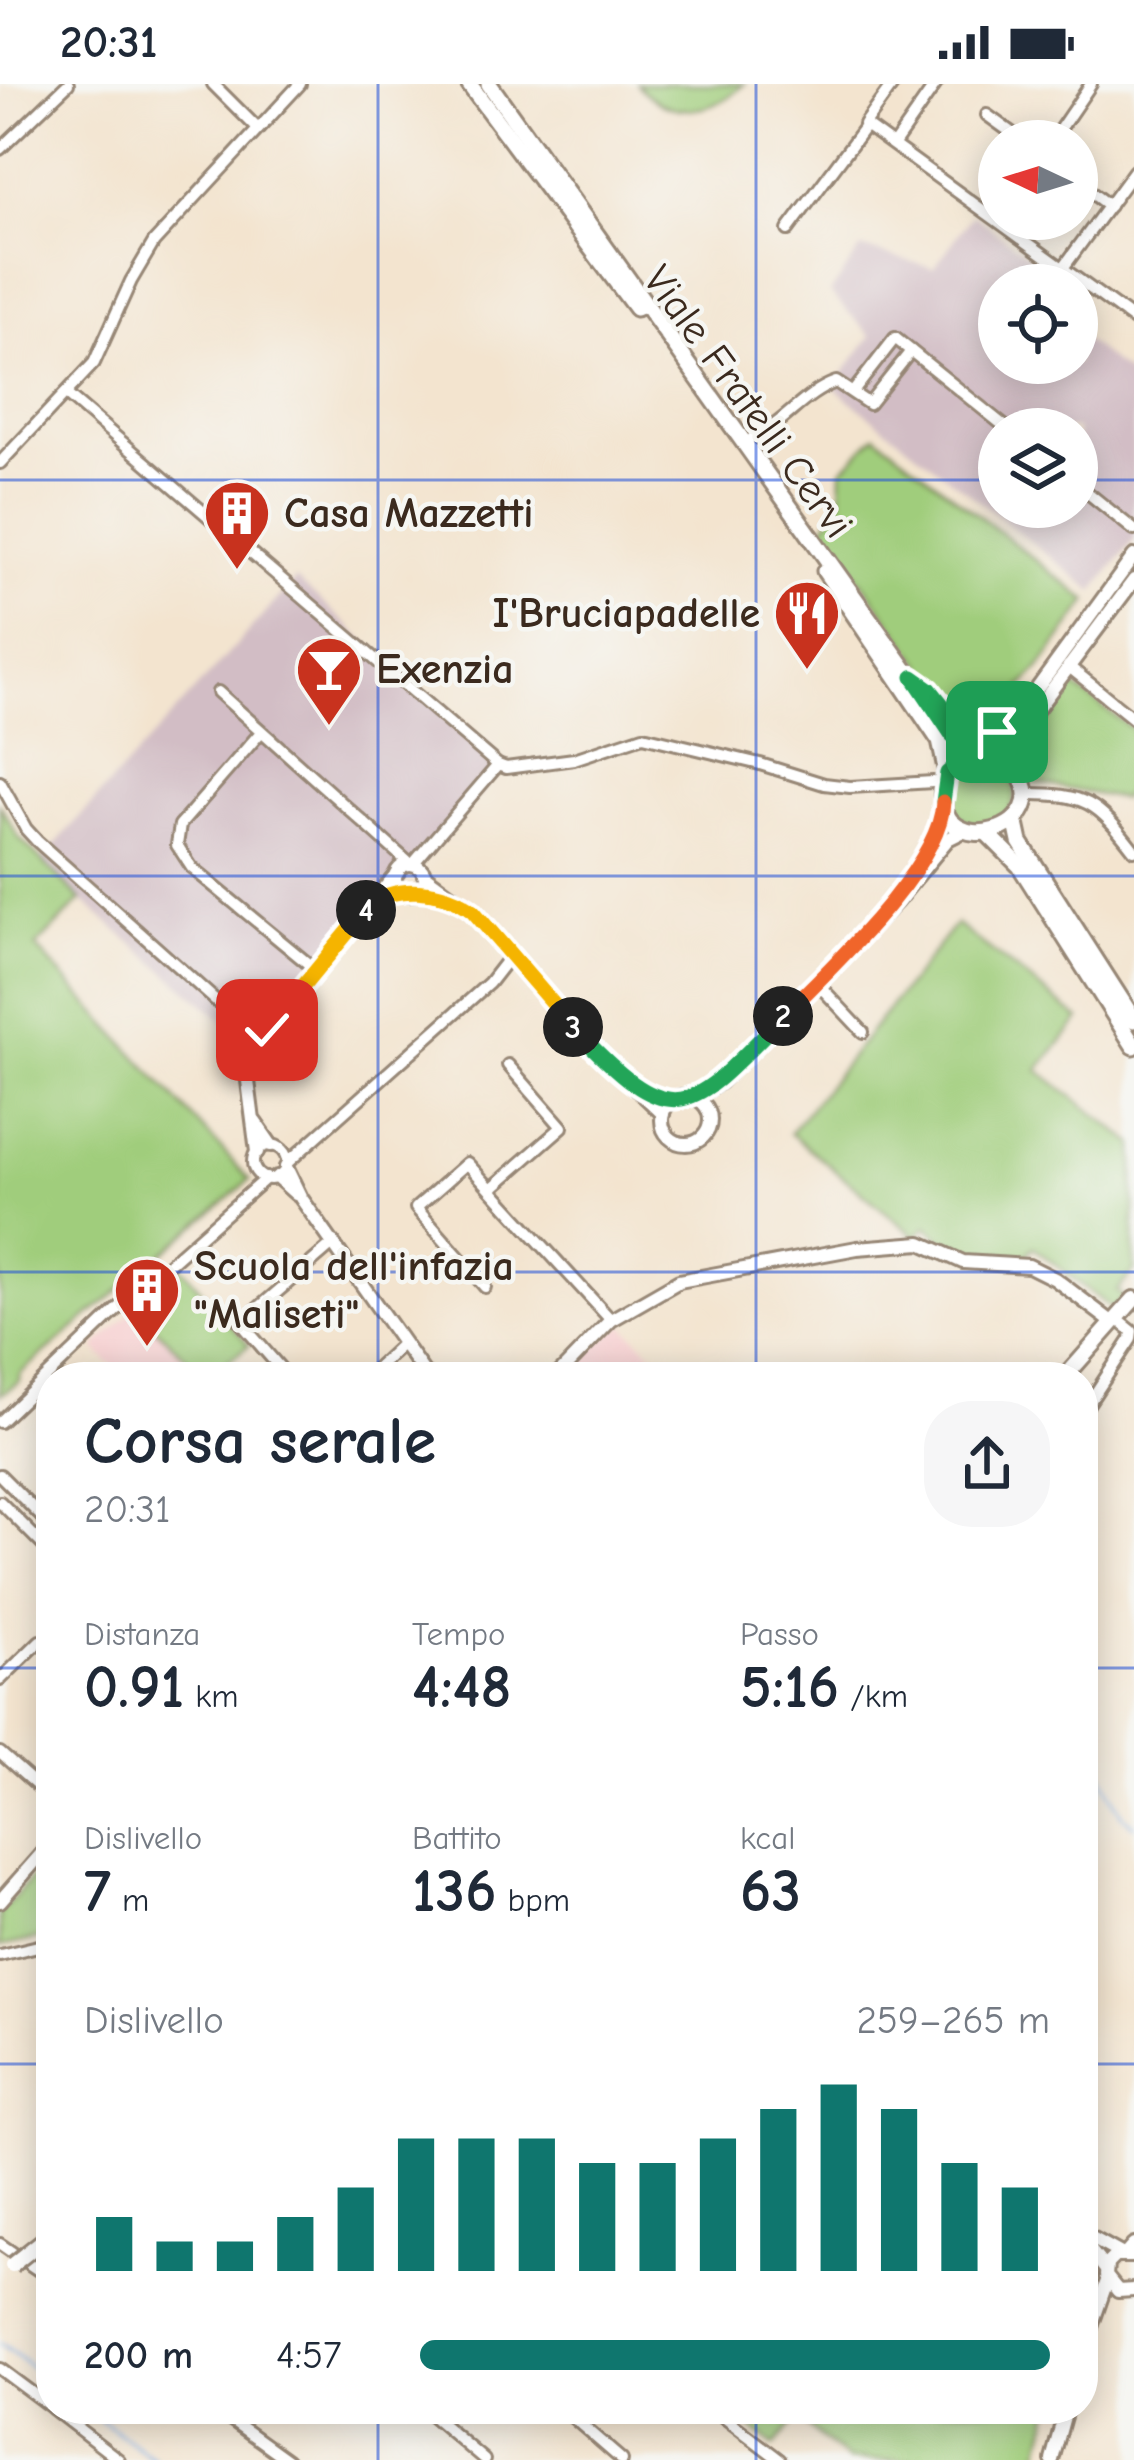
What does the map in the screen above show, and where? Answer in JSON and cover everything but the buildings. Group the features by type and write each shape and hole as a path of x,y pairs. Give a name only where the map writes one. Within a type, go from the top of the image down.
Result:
{"main road":[{"name":"Viale Fratelli Cervi","path":"469,84 811,550 940,741 944,804"},
{"name":"Viale Fratelli Cervi","path":"489,84 952,735 979,753 1011,763"},
{"path":"940,777 979,753"},
{"path":"1011,763 1024,794 1015,819 1020,842 1134,1019"},
{"path":"944,804 954,822 988,834 1020,866 1134,1046"},
{"path":"988,834 1015,819"},
{"path":"1078,1362 1134,1299"},
{"path":"6,2269 36,2246"}],"street":[{"path":"0,149 67,84"},
{"path":"213,84 258,129"},
{"path":"0,463 94,363 154,242 300,84"},
{"path":"788,230 893,84"},
{"path":"893,144 936,84"},
{"path":"1066,120 1091,84"},
{"path":"987,115 994,120"},
{"path":"865,125 1058,264"},
{"path":"1066,264 1134,171"},
{"path":"1098,198 1109,206"},
{"path":"1098,294 1134,320"},
{"path":"853,392 895,338 982,408"},
{"path":"753,437 836,382 869,404 911,351"},
{"path":"66,394 498,765 506,768 574,759 643,736 824,784 850,787 940,777"},
{"path":"0,442 11,452"},
{"path":"1098,501 1134,530"},
{"path":"1011,763 1010,735 1134,556"},
{"path":"979,753 1010,735 1134,580"},
{"path":"1068,666 1134,719"},
{"path":"913,677 930,689 961,732 974,738 997,732 1019,703 1039,688"},
{"path":"218,692 411,866 473,911 608,1063 663,1114 668,1136 689,1144 707,1131 707,1108 719,1082"},
{"path":"261,732 180,825 177,845 192,868 317,970"},
{"path":"452,897 411,892 396,881 498,765"},
{"path":"0,782 37,841 260,1040"},
{"path":"1024,794 1064,794 1092,803 1104,811 1134,850"},
{"path":"880,916 937,835 944,804"},
{"path":"647,1096 672,1101 695,1098 719,1082 948,839 966,830"},
{"path":"372,902 424,884 411,866"},
{"path":"268,1148 252,1116 248,1081 260,1040 372,902 411,866"},
{"path":"63,1362 489,983 511,956"},
{"path":"816,982 862,1033"},
{"path":"491,1189 562,1127 508,1065"},
{"path":"695,1098 707,1108"},
{"path":"663,1114 672,1101"},
{"path":"308,1142 268,1148 254,1159 301,1198 416,1362"},
{"path":"268,1148 283,1151 275,1172"},
{"path":"485,1287 416,1208 467,1163 611,1320"},
{"path":"276,1362 241,1323 334,1243"},
{"path":"570,1362 611,1320 652,1294 698,1276 824,1252 921,1243 963,1262 1042,1271 1132,1331 1098,1389"},
{"path":"383,1362 402,1344"},
{"path":"0,1422 36,1387"},
{"path":"0,1475 36,1509"},
{"path":"0,1502 36,1538"},
{"path":"0,1680 36,1645"},
{"path":"0,1754 36,1785"},
{"path":"0,1901 36,1861"},
{"path":"0,1955 36,1947"},
{"path":"0,2244 36,2266"},
{"path":"1098,2249 1129,2253"},
{"path":"1098,2311 1110,2281 1111,2260 1129,2253"},
{"path":"1098,2254 1110,2281 1134,2290"},
{"path":"0,2369 36,2396"},
{"path":"73,2424 119,2460"},
{"path":"237,2424 286,2460"},
{"path":"442,2424 484,2460"},
{"path":"733,2424 780,2460"},
{"path":"1052,2460 1062,2424"},
{"path":"582,2425 622,2460"}],"shaded area":[{"path":"973,214 978,218 978,240 1008,240 1039,264 978,264 978,384 1098,384 1098,351 1134,379 1134,540 1094,591 1013,528 1098,528 1098,408 978,408 978,500 833,387 871,336 830,293 861,248 934,268"},
{"path":"296,579 505,765 318,981 266,1056 81,900 41,860"},
{"path":"135,1309 191,1362 108,1362 94,1348"},
{"path":"623,1324 661,1362 577,1362"}],"green space":[{"path":"637,84 744,84 718,103 690,110 662,104"},
{"path":"876,435 978,515 978,528 995,528 1088,601 1040,668 985,727 969,725 960,717 823,528 841,502 842,470"},
{"path":"1072,685 1134,730 1134,783 1122,799 1031,782 1021,758 1022,743 1065,687"},
{"path":"982,759 1005,769 1015,792 1005,815 982,825 959,815 949,792 959,769"},
{"path":"0,805 19,838 81,900 36,947 250,1180 0,1395"},
{"path":"956,924 1080,1019 1038,1070 1134,1144 1134,1271 1117,1291 1124,1298 1113,1310 1033,1247 1025,1257 957,1252 926,1226 916,1237 790,1133"},
{"path":"179,1264 249,1345 227,1362 191,1362 135,1309"},
{"path":"36,1873 36,1939 0,1947 0,1913"},
{"path":"747,2424 792,2424 775,2446"},
{"path":"804,2424 1047,2424 1038,2460 848,2460"}],"waterway":[{"path":"1098,1766 1123,1816 1134,1826"},
{"path":"0,2344 36,2371"},
{"path":"106,2424 155,2460"}],"place":[{"name":"Casa Mazzetti","path":"237,572"},
{"name":"I'Bruciapadelle","path":"807,672"},
{"name":"Exenzia","path":"329,728"},
{"name":"Scuola dell'infazia \"Maliseti\"","path":"147,1349"}],"route":[{"path":"267,1030 372,902 404,892 452,897 473,911 575,1030 647,1096 672,1101 695,1098 719,1082 880,916 937,835 945,778 952,766 971,753 952,735 913,677 930,689 967,736 983,738 997,732"}]}
